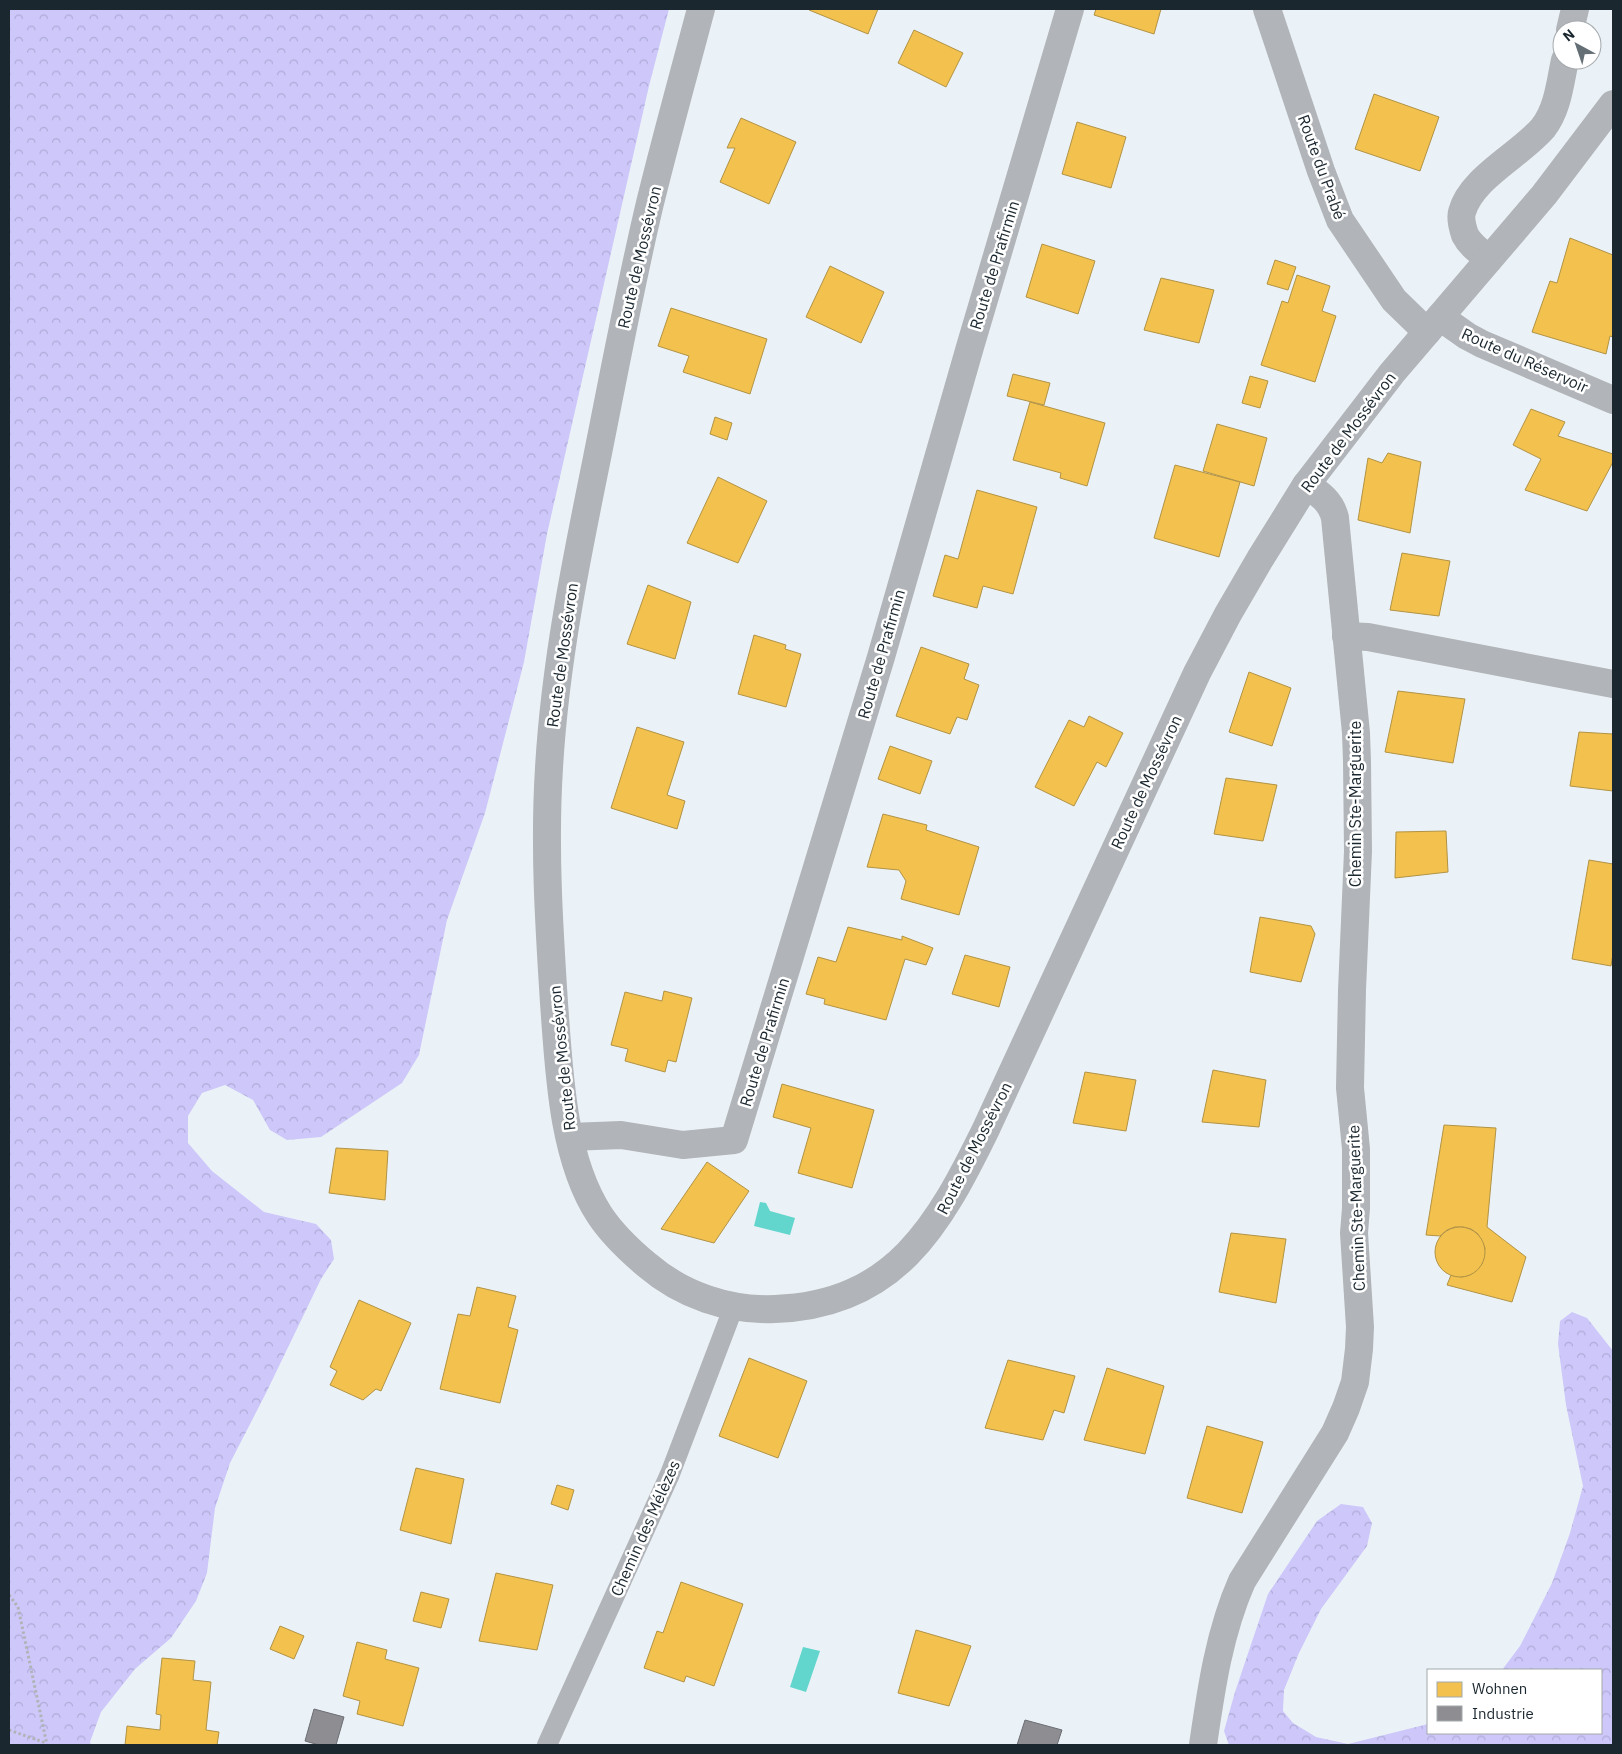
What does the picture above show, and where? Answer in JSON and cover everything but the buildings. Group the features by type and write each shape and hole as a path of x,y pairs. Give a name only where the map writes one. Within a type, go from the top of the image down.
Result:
{"street":[{"name":"Route de Mossévron","path":"702,9 650,204 619,346 573,576 555,692 549,767 547,878 557,1047 562,1093 578,1170 587,1191 600,1216 627,1247 663,1278 704,1298 749,1309 794,1308 823,1304 846,1296 875,1281 899,1263 924,1237 938,1218 956,1189 986,1129 1197,673 1260,558 1306,484 1392,373 1544,195 1613,104"},
{"name":"Route de Prafirmin","path":"570,1137 621,1135 683,1145 734,1140 881,657 967,356 1070,9"},
{"name":"Route du Prabé","path":"1267,9 1321,171 1340,220 1394,300 1433,324"},
{"path":"1489,259 1476,249 1466,236 1461,213 1472,193 1481,183 1543,128 1552,114 1557,100 1562,70"},
{"name":"Route du Réservoir","path":"1433,324 1455,329 1482,344 1613,400"},
{"name":"Chemin Ste-Marguerite","path":"1203,1745 1222,1636 1234,1600 1242,1582 1335,1433 1355,1382 1358,1364 1360,1328 1355,1250 1356,1172 1350,1088 1358,851 1356,733 1333,509 1320,494 1306,484"},
{"path":"1346,636 1368,637 1613,684"}],"lane":[{"name":"Chemin des Mélèzes","path":"547,1745 670,1474 734,1306"}],"path":[{"path":"9,1596 18,1607 47,1744"},
{"path":"9,1730 47,1744"}],"green space":[{"path":"9,9 669,9 649,86 547,534 524,662 485,813 447,920 419,1055 402,1083 321,1137 287,1140 270,1130 253,1100 225,1085 202,1093 188,1116 188,1143 212,1171 264,1212 316,1224 331,1240 334,1259 321,1279 230,1463 215,1508 207,1573 196,1601 171,1638 135,1669 101,1712 90,1742 91,1745 9,1745"},
{"path":"1572,1312 1587,1318 1613,1351 1613,1745 1229,1745 1224,1731 1268,1594 1317,1521 1341,1504 1363,1507 1372,1523 1367,1546 1321,1609 1299,1653 1284,1690 1283,1711 1293,1723 1316,1737 1348,1744 1427,1724 1427,1734 1602,1734 1602,1669 1503,1669 1520,1646 1552,1583 1570,1533 1583,1486 1566,1405 1558,1344 1560,1321"}],"shaded area":[{"path":"760,1202 766,1203 770,1211 795,1218 790,1235 754,1226"},
{"path":"803,1647 820,1651 806,1692 790,1687"}]}
